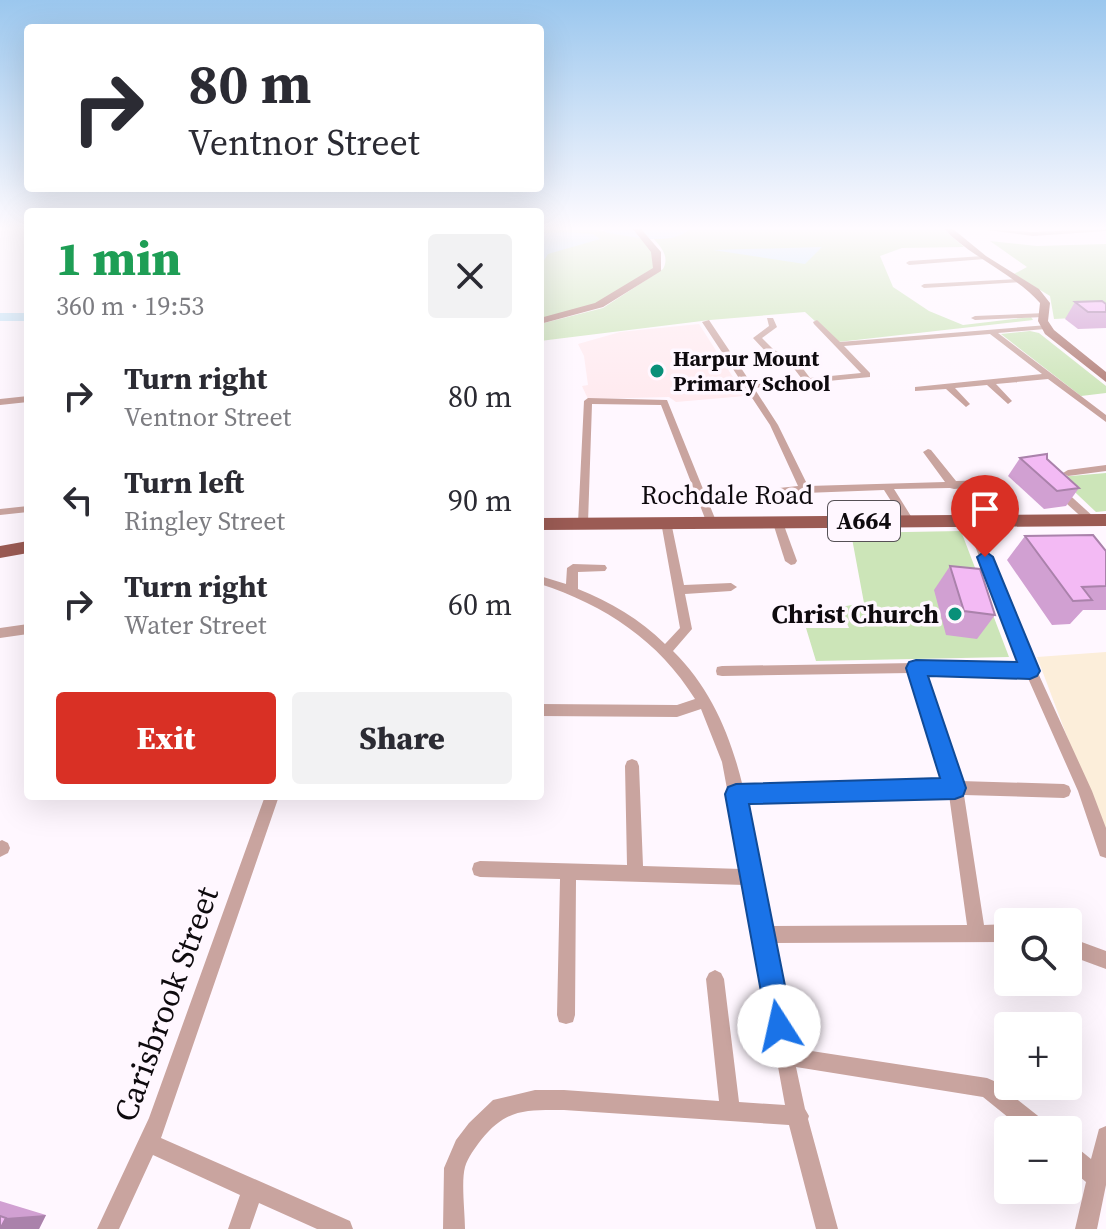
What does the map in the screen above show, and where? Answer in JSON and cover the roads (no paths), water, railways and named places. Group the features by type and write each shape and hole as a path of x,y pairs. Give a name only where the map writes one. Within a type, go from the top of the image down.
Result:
{"main road":[{"name":"Rochdale Road","path":"544,524 777,520 1099,521"},
{"path":"0,552 24,545"}],"street":[{"path":"544,320 599,305 630,286"},
{"path":"1027,286 1043,299 1046,308 1044,321 1054,339 1106,378"},
{"path":"975,318 1044,321"},
{"path":"770,320 773,327 757,338 771,352 795,364 807,380"},
{"path":"838,344 991,331 1044,321"},
{"path":"706,322 781,438 805,490"},
{"path":"747,386 867,375 817,322"},
{"path":"991,331 1106,419"},
{"path":"918,389 1049,376"},
{"path":"988,381 1008,401"},
{"path":"947,385 966,404"},
{"path":"0,402 24,399"},
{"path":"583,523 588,401 664,402 711,521"},
{"path":"928,452 954,486"},
{"path":"1068,473 1106,468"},
{"path":"783,490 889,489 995,483"},
{"path":"1053,485 1099,521"},
{"path":"889,489 909,521"},
{"path":"0,512 24,509"},
{"path":"777,520 791,561"},
{"path":"666,522 686,629 667,650"},
{"path":"971,523 1030,671 1099,810 1106,850"},
{"path":"572,589 573,568 601,568"},
{"path":"544,581 572,589 629,620 667,650 705,702 722,740 736,794 785,1056 827,1229"},
{"path":"679,590 731,587"},
{"path":"0,633 24,630"},
{"path":"722,671 916,668 1030,671"},
{"path":"916,668 955,788 977,933"},
{"path":"544,710 677,711 705,702"},
{"path":"632,766 635,874"},
{"path":"736,794 955,788 1064,791"},
{"name":"Carisbrook Street","path":"108,1229 149,1143 271,800"},
{"path":"480,869 752,877"},
{"path":"566,1015 568,872"},
{"path":"763,935 994,933"},
{"path":"1082,951 1106,960"},
{"path":"715,979 730,1111"},
{"path":"785,1056 987,1088 1022,1116"},
{"path":"454,1229 454,1168 463,1147 500,1107 535,1100 564,1100 799,1116"},
{"path":"1086,1229 1106,1136"},
{"path":"149,1143 342,1229"},
{"path":"1082,1165 1097,1178"},
{"path":"239,1229 253,1189"}],"waterway":[{"path":"0,317 24,317"}],"place":[{"name":"Harpur Mount Primary School","path":"657,371"},
{"name":"Christ Church","path":"955,614"}]}
